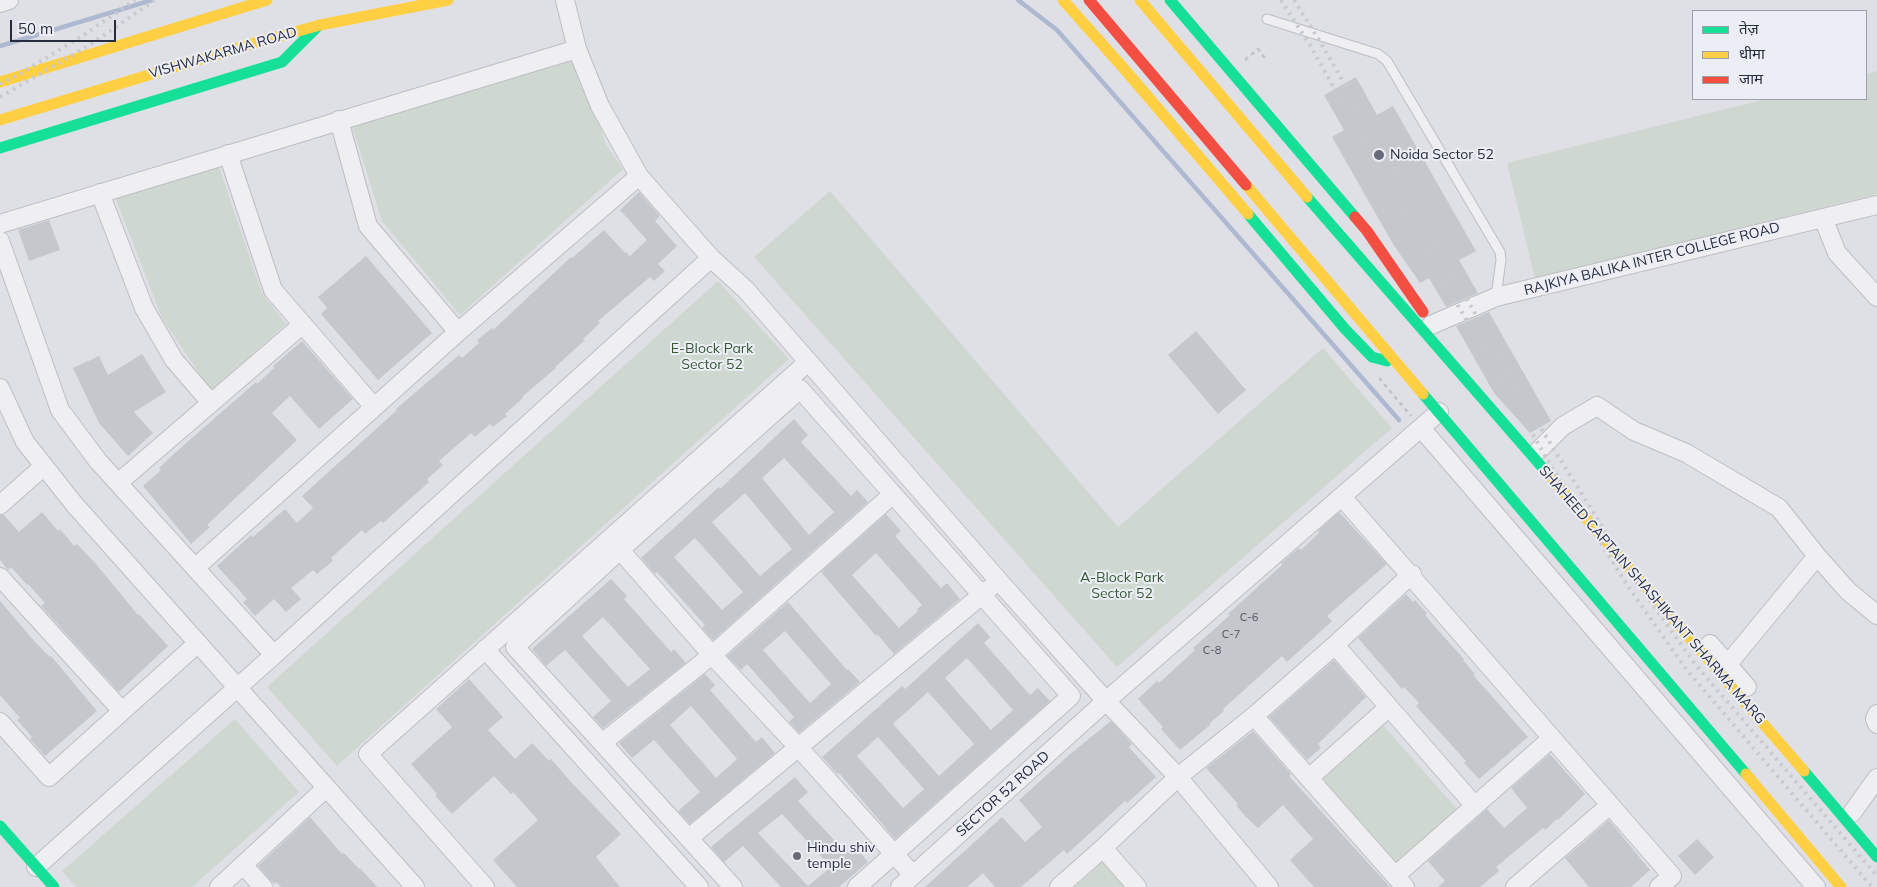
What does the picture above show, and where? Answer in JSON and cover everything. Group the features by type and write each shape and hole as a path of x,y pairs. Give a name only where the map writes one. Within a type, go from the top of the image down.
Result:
{"main road":[{"path":"0,82 267,0"},
{"path":"396,11 417,0"},
{"name":"VISHWAKARMA ROAD","path":"0,120 320,25 448,0"},
{"path":"1062,0 1126,72 1344,329 1372,357 1399,364"},
{"path":"1090,0 1841,887"},
{"path":"1140,0 1428,330"},
{"path":"1170,0 1367,231 1428,330"},
{"path":"0,148 282,62 320,25"},
{"name":"SHAHEED CAPTAIN SHASHIKANT SHARMA MARG","path":"1428,330 1537,455 1877,857"},
{"path":"0,826 54,887"}],"street":[{"path":"0,3 9,0"},
{"path":"565,0 577,49 600,106 639,176 711,258 746,290 999,581 1106,701 1178,777 1269,887"},
{"path":"0,224 577,49"},
{"path":"339,120 368,226 458,332"},
{"path":"228,154 273,290 374,407"},
{"path":"195,568 458,332 639,176"},
{"path":"100,193 144,308 174,360 211,404"},
{"name":"RAJKIYA BALIKA INTER COLLEGE ROAD","path":"1428,330 1496,297 1877,205"},
{"path":"1823,218 1837,254 1877,297"},
{"path":"0,241 60,410 98,461 274,655"},
{"path":"36,867 274,655 711,258"},
{"path":"118,483 303,324"},
{"path":"485,887 368,754 808,362"},
{"path":"0,388 24,442 74,504 414,887"},
{"path":"733,887 516,647 620,550 800,389 1071,696 857,887"},
{"path":"1877,615 1848,591 1779,508 1686,453 1634,431 1596,406 1563,426 1537,455 1630,550 1659,588 1728,664 1814,773 1852,812 1877,842"},
{"name":"SECTOR 52 ROAD","path":"900,887 1106,701 1439,412"},
{"path":"1421,428 1816,887"},
{"path":"0,505 44,466"},
{"path":"602,743 712,655 893,494"},
{"path":"1342,497 1412,574 1672,876 1659,887"},
{"path":"620,550 712,655 799,748 913,875"},
{"path":"1728,664 1817,556"},
{"path":"1059,887 1178,777 1254,716 1412,574"},
{"path":"0,577 122,711"},
{"path":"690,838 999,581"},
{"path":"0,722 48,777 198,643"},
{"path":"1335,645 1475,806"},
{"path":"485,649 699,887"},
{"path":"1308,778 1389,707"},
{"path":"1877,714 1875,719 1877,724"},
{"path":"1254,716 1400,881 1475,806 1552,738"},
{"path":"1852,812 1877,778"},
{"path":"219,887 326,788"},
{"path":"1515,887 1610,805"},
{"path":"1103,848 1137,887"},
{"path":"243,865 263,887"}],"lane":[{"path":"1267,19 1378,54 1387,61 1500,252 1501,260 1496,297"}],"path":[{"path":"1231,72 1258,49 1265,58"}],"green space":[{"path":"579,58 606,145 623,169 460,315 382,221 352,126"},
{"path":"1877,71 1877,194 1535,279 1507,163 1762,100 1867,100 1867,74"},
{"path":"219,167 262,293 286,324 211,391 162,318 115,197"},
{"name":"A-Block Park Sector 52","path":"830,191 1118,527 1323,348 1392,428 1117,667 754,257"},
{"name":"E-Block Park Sector 52","path":"718,281 789,359 337,766 267,687"},
{"path":"235,719 299,792 192,887 76,887 62,871"},
{"path":"1383,725 1457,809 1394,864 1321,781"},
{"path":"1103,862 1125,887 1075,887"}],"building":[{"name":"Noida Sector 52","path":"1356,77 1377,115 1393,106 1476,251 1459,260 1478,293 1446,307 1429,278 1420,283 1393,244 1332,137 1344,130 1324,95"},
{"path":"639,192 660,216 655,221 677,246 658,264 665,271 654,281 650,277 598,321 600,323 583,339 585,340 522,397 505,414 507,416 493,427 490,424 475,437 471,433 439,461 443,465 427,479 429,482 383,523 381,521 365,534 362,530 331,558 333,561 317,574 313,570 291,588 301,599 286,612 274,599 255,616 243,602 247,599 217,566 251,535 253,537 285,509 297,523 313,508 302,496 396,409 459,355 462,358 479,343 477,340 492,328 493,330 571,257 604,230 630,256 647,240 620,210"},
{"path":"49,220 60,250 29,261 18,230"},
{"path":"366,256 432,333 378,380 321,314 327,308 318,297"},
{"path":"1489,312 1551,421 1530,433 1494,393 1456,326"},
{"path":"1196,331 1246,390 1218,414 1168,355"},
{"path":"302,341 353,399 319,429 290,396 272,413 297,440 207,525 210,527 191,544 143,486 161,470 159,468 176,452 256,382 257,384 274,368 273,366"},
{"path":"142,354 166,392 134,412 153,433 128,456 99,423 73,368 99,356 108,375"},
{"path":"794,419 808,435 801,442 851,496 857,490 868,502 713,640 702,628 705,625 657,572 655,574 641,558 719,487 720,489","holes":["784,458 834,512 809,535 762,478","745,493 792,549 760,576 712,522","695,538 743,592 722,610 674,557"]},
{"path":"42,512 58,531 60,529 74,546 77,544 96,564 138,615 168,646 119,692 41,606 45,603 28,584 11,567 8,570 0,560 0,515 4,515 19,532"},
{"path":"1339,512 1387,564 1327,616 1332,621 1287,662 1282,656 1223,709 1224,711 1210,725 1180,750 1138,699 1157,681 1159,683 1195,650 1193,648 1282,565 1281,563 1299,548 1301,550"},
{"path":"886,514 901,531 895,536 941,588 947,583 960,599 894,654 821,572","holes":["876,553 922,605 899,628 852,575"]},
{"path":"611,579 627,596 624,599 671,652 674,649 686,663 603,728 593,717 611,701 565,650 546,666 532,649","holes":["603,617 650,669 628,687 582,636"]},
{"path":"1406,594 1413,602 1415,600 1427,613 1425,615 1464,659 1475,674 1473,675 1528,737 1479,779 1464,763 1466,761 1416,706 1419,703 1404,687 1402,689 1358,638"},
{"path":"0,601 35,642 51,656 97,711 45,756 17,720 20,718 0,695"},
{"path":"788,602 847,670 860,682 799,733 789,722 794,717 747,664 741,670 727,656","holes":["785,631 831,684 810,703 763,650"]},
{"path":"978,623 990,637 984,643 1030,695 1038,688 1050,701 895,839 839,773 837,774 822,757 902,686 905,689","holes":["967,658 1013,710 991,730 945,678","928,692 974,744 939,776 893,724","878,737 924,789 903,808 857,756"]},
{"path":"1334,660 1366,697 1318,744 1321,748 1307,760 1269,717"},
{"path":"705,674 715,685 710,690 756,742 762,737 775,753 690,824 678,811 700,792 654,740 632,758 619,743","holes":["691,706 737,759 716,778 670,725"]},
{"path":"469,679 503,717 488,730 515,759 532,743 549,761 551,759 621,834 596,857 620,887 517,887 493,860 538,820 513,792 511,794 494,776 452,814 435,796 437,794 411,764 452,727 436,709"},
{"path":"1111,721 1132,744 1129,747 1156,777 1127,803 1125,801 1067,854 1064,850 1021,887 995,887 983,873 967,887 925,887 1002,817 1025,842 1042,827 1019,800 1069,755"},
{"path":"1253,731 1291,774 1289,776 1390,887 1314,887 1290,860 1313,839 1283,805 1258,828 1246,817 1236,805 1238,804 1206,768"},
{"path":"1550,754 1585,794 1558,820 1545,830 1543,828 1496,867 1499,871 1480,887 1438,887 1445,881 1428,861 1487,809 1504,828 1527,808 1511,788"},
{"path":"795,777 808,792 798,801 846,853 855,846 868,862 839,887 781,887 743,846 724,862 711,847","holes":["782,814 831,867 808,886 758,833"]},
{"path":"310,817 342,854 344,853 360,868 377,887 281,887 276,882 274,884 258,866"},
{"path":"1609,820 1650,870 1631,887 1589,887 1565,858"},
{"path":"1697,839 1714,857 1695,875 1678,856"}],"waterway":[{"path":"0,46 152,0"},
{"path":"1018,0 1057,30 1399,420"}],"railway":[{"path":"0,84 20,74 85,34 135,0"},
{"path":"0,97 88,46 155,0"},
{"path":"1281,0 1310,45 1401,207 1561,483 1627,585 1686,669 1872,887"},
{"path":"1294,0 1321,43 1534,417 1636,581 1695,664 1877,876"}],"traffic: fast":[{"path":"1170,0 1355,217"},
{"path":"0,148 282,62 318,26"},
{"path":"1307,197 1548,474"},
{"path":"1248,214 1345,329 1372,357 1387,361"},
{"path":"1423,394 1746,774"},
{"path":"1804,771 1877,857"},
{"path":"0,826 54,887"}],"traffic: slow":[{"path":"0,82 267,0"},
{"path":"0,120 320,25 448,0"},
{"path":"1063,0 1248,214"},
{"path":"1140,0 1307,197"},
{"path":"1246,185 1423,394"},
{"path":"1548,474 1804,771"},
{"path":"1746,774 1841,887"}],"traffic: jam":[{"path":"1089,0 1246,185"},
{"path":"1355,217 1367,231 1423,312"}],"place":[{"name":"Noida Sector 52","path":"1379,155"},
{"name":"Hindu shiv temple","path":"797,856"}]}
